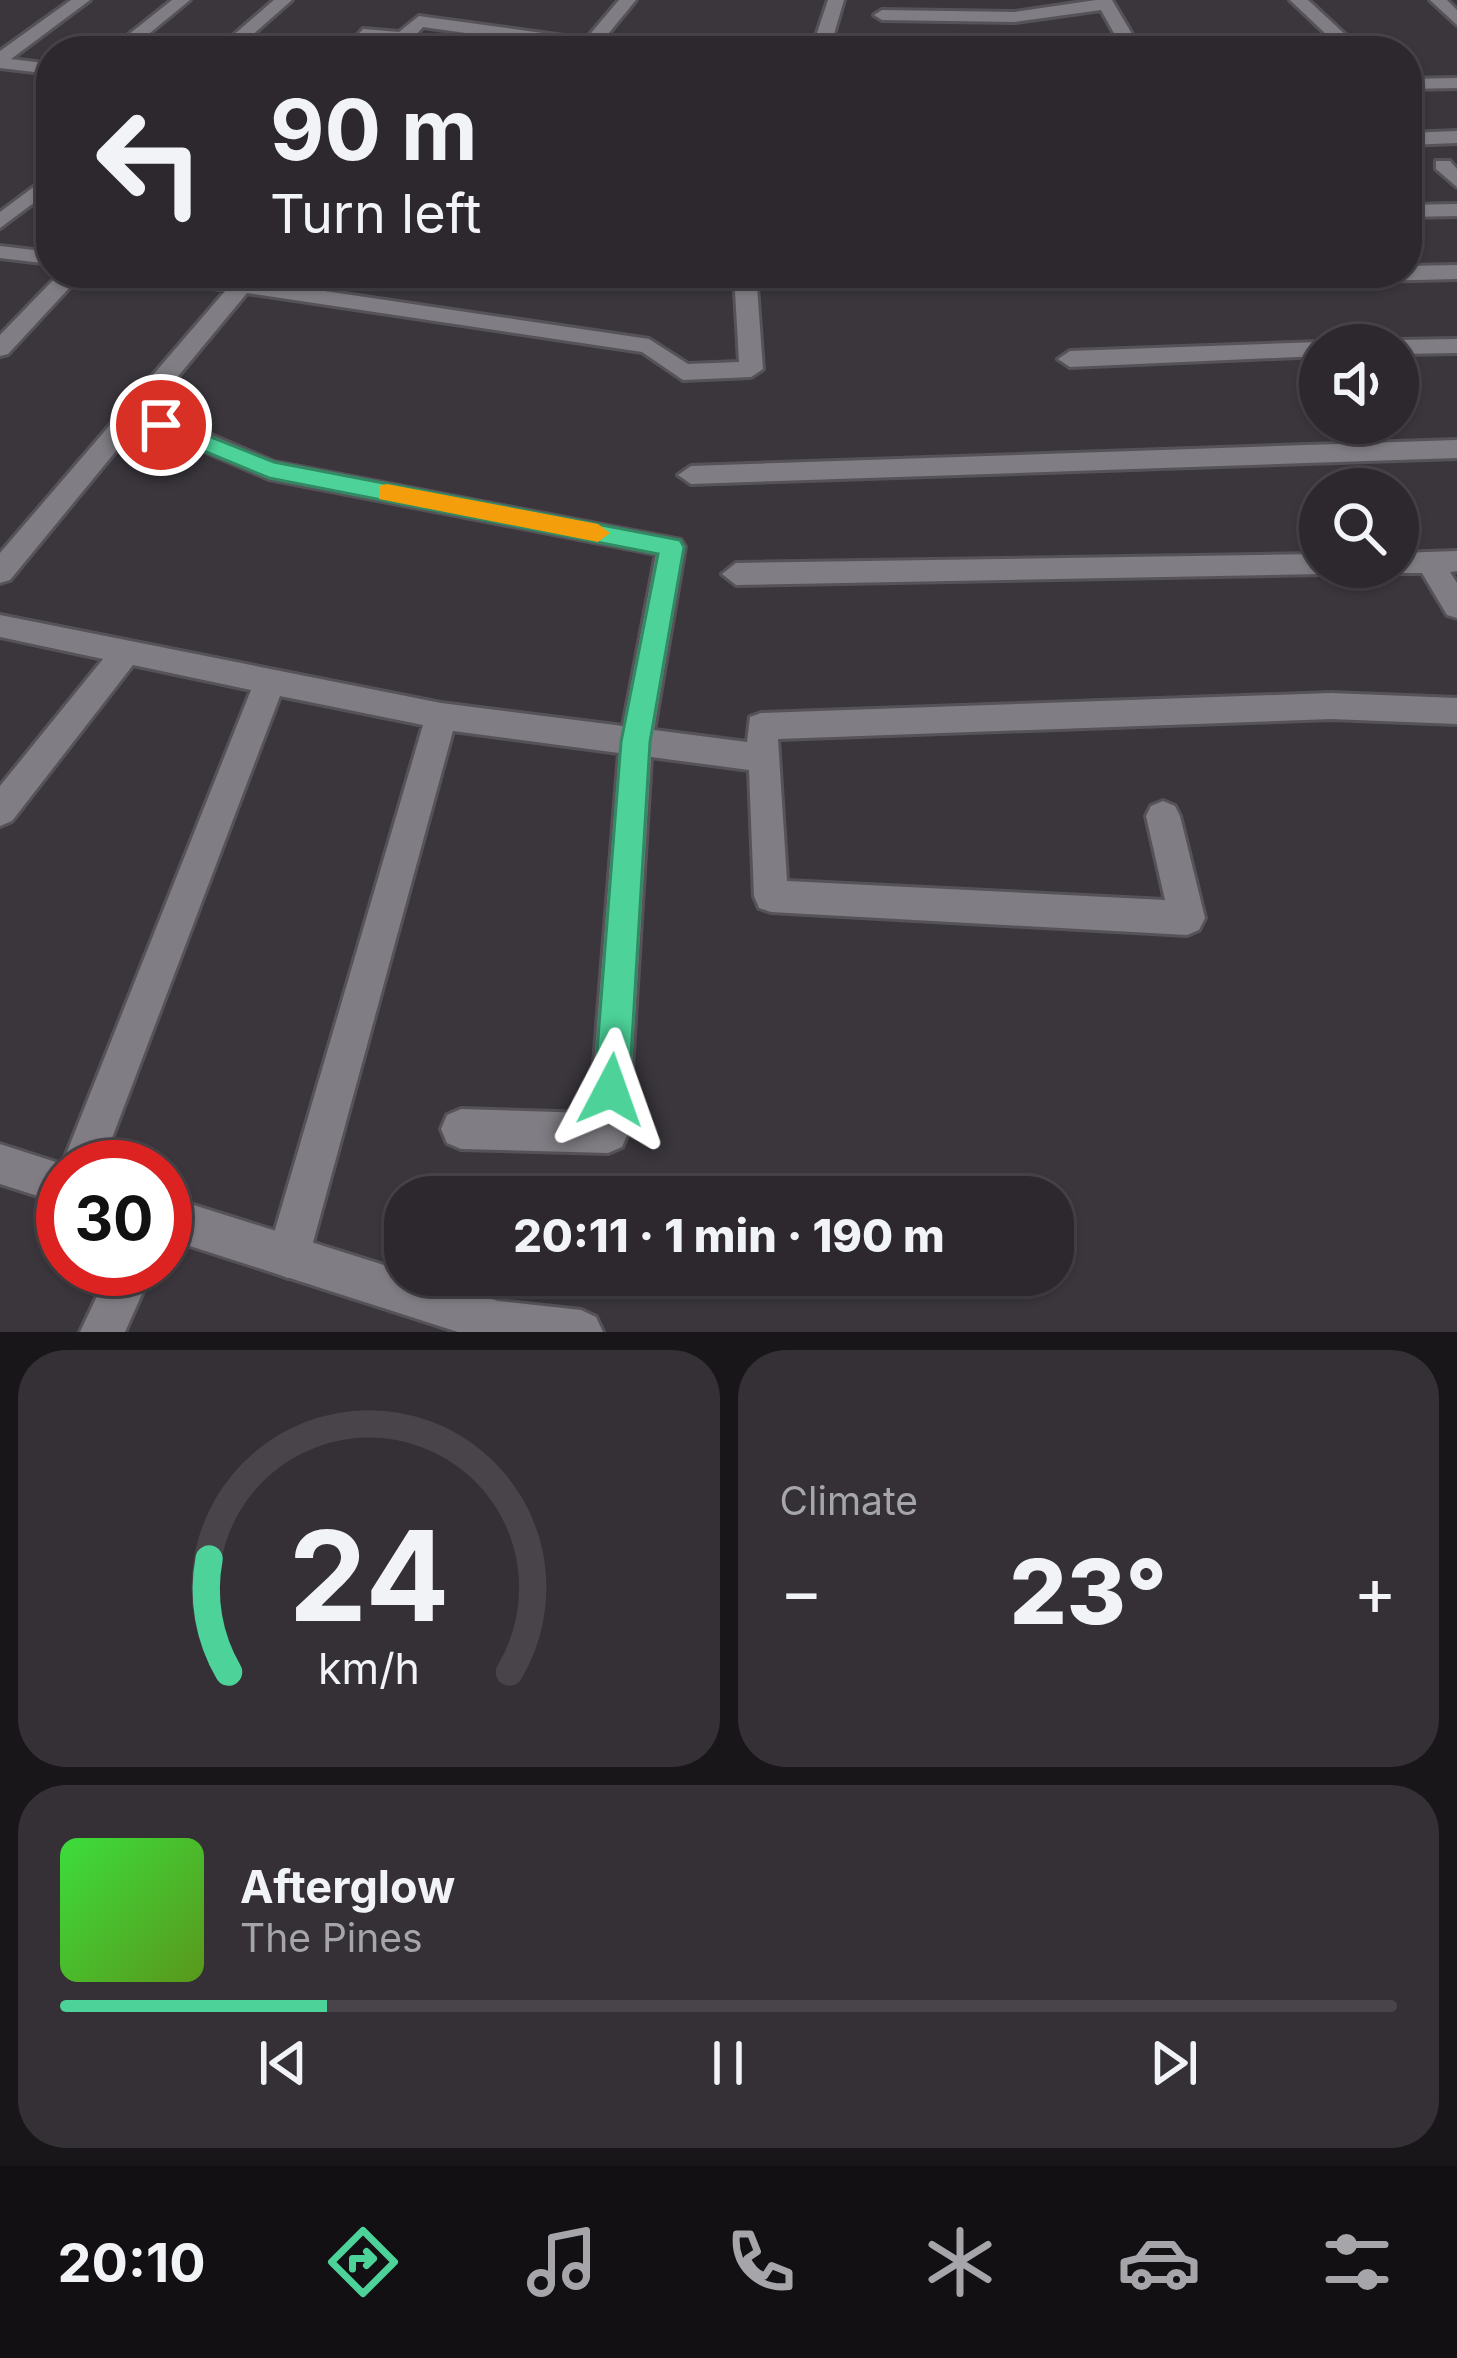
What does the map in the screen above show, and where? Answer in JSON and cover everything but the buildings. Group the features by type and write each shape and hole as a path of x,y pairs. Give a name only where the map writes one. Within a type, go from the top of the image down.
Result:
{"street":[{"path":"0,61 82,0"},
{"path":"136,36 182,0"},
{"path":"242,36 284,0"},
{"path":"598,36 628,0"},
{"path":"825,36 836,0"},
{"path":"1298,0 1338,36"},
{"path":"1438,0 1457,20"},
{"path":"882,15 1015,16 1104,2 1124,36"},
{"path":"406,36 419,21 513,36"},
{"path":"0,61 36,67"},
{"path":"1422,84 1457,83"},
{"path":"1422,138 1457,137"},
{"path":"0,222 36,192"},
{"path":"1422,211 1457,210"},
{"path":"0,252 36,256"},
{"path":"1422,273 1457,272"},
{"path":"0,349 58,288"},
{"path":"0,572 239,288"},
{"path":"301,288 649,346 683,372 751,369 746,288"},
{"path":"1419,347 1457,346"},
{"path":"1070,359 1299,350"},
{"path":"135,412 269,470 671,547 636,742 608,1133 461,1129"},
{"path":"692,475 1457,449"},
{"path":"1444,562 1457,607"},
{"path":"736,574 1299,564"},
{"path":"0,626 441,716 764,758"},
{"path":"0,811 126,652"},
{"path":"92,1140 270,681"},
{"path":"1163,817 1187,917 770,896 760,726 1331,706 1457,711"},
{"path":"288,1256 441,716"},
{"path":"0,1164 36,1175"},
{"path":"192,1226 498,1324 580,1332"},
{"path":"102,1332 119,1296"}],"slow traffic":[{"path":"387,492 598,533"}],"route":[{"path":"161,425 269,470 671,547 636,742 611,1090"}]}
